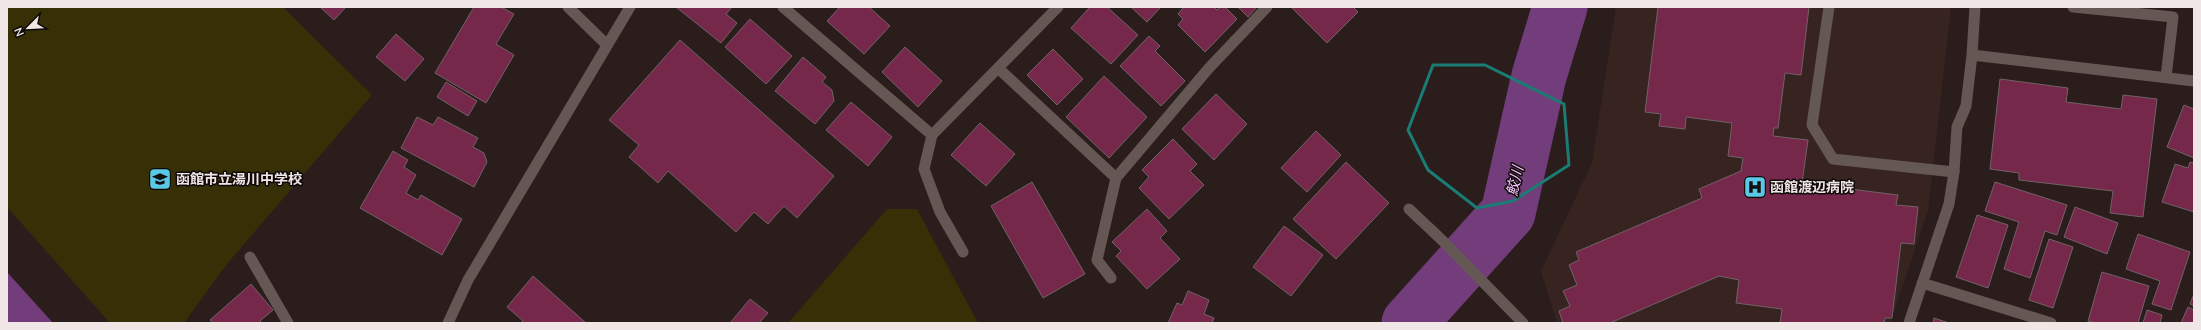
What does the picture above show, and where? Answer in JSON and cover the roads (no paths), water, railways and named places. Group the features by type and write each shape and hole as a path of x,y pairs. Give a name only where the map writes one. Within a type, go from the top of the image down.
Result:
{"street":[{"path":"568,7 607,45"},
{"path":"448,323 468,280 630,7"},
{"path":"783,7 932,135"},
{"path":"963,252 940,212 924,170 932,135 1058,7"},
{"path":"1111,278 1097,260 1116,178 1209,68 1267,7"},
{"path":"1829,7 1812,125 1833,160 1954,172"},
{"path":"1909,323 1949,204 1954,172 1958,127 1966,106 1972,55 1975,7"},
{"path":"2073,7 2173,12 2166,77"},
{"path":"1972,55 2194,81"},
{"path":"998,68 1116,178"},
{"path":"1409,209 1444,242 1523,323"},
{"path":"250,257 288,323"},
{"path":"1922,283 2051,323"}],"waterway":[{"name":"鮫川","path":"1409,323 1508,213 1539,76 1560,7"}],"place":[{"name":"函館市立湯川中学校","path":"160,179"},
{"name":"函館渡辺病院","path":"1755,187"}]}
